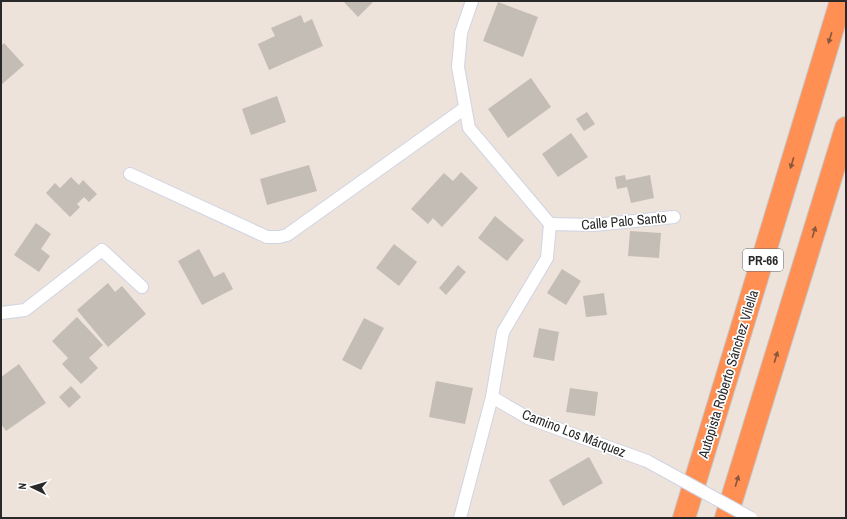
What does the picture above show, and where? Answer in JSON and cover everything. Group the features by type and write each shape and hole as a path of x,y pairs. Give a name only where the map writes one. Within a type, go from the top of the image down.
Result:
{"highway":[{"name":"Autopista Roberto Sánchez Vilella","path":"684,518 841,1"},
{"name":"PR-66","path":"726,518 846,128"}],"street":[{"path":"460,518 492,397 502,332 547,258 550,224 469,128 458,67 461,33 472,1"},
{"path":"130,174 267,237 279,238 287,235 465,108"},
{"name":"Calle Palo Santo","path":"550,224 594,225 674,217"},
{"path":"1,313 25,310 102,250 142,287"},
{"name":"Camino Los Márquez","path":"492,397 528,418 647,461 751,518"}],"building":[{"path":"343,1 374,1 358,17"},
{"path":"498,2 538,17 523,57 483,41"},
{"path":"301,15 304,23 312,19 323,46 269,70 258,44 275,36 271,28"},
{"path":"4,43 24,65 1,85 1,46"},
{"path":"531,78 551,107 508,138 488,109"},
{"path":"277,96 286,122 251,135 242,109"},
{"path":"587,112 595,124 584,131 576,119"},
{"path":"571,133 588,157 558,177 542,154"},
{"path":"309,165 317,191 267,205 260,179"},
{"path":"461,172 478,188 442,227 433,218 428,224 411,209 444,173 453,181"},
{"path":"625,175 626,180 650,175 654,198 631,203 627,187 617,189 615,177"},
{"path":"71,177 79,185 83,180 97,194 89,202 84,197 77,204 80,207 70,217 46,193 55,183 60,188"},
{"path":"495,216 524,240 507,261 478,238"},
{"path":"36,223 51,234 41,249 50,256 39,272 14,255"},
{"path":"630,231 661,233 659,258 628,256"},
{"path":"394,244 417,262 399,286 376,268"},
{"path":"199,249 214,277 224,272 233,289 202,305 178,261"},
{"path":"458,265 466,272 446,295 439,288"},
{"path":"562,269 581,281 566,305 547,293"},
{"path":"108,283 115,292 122,286 146,314 108,347 77,310"},
{"path":"604,293 607,315 586,317 583,296"},
{"path":"77,317 103,345 89,358 98,368 81,384 62,364 68,358 52,341"},
{"path":"364,318 384,328 361,370 342,360"},
{"path":"539,328 559,332 554,361 533,357"},
{"path":"19,364 46,403 6,431 1,424 1,377"},
{"path":"436,381 473,388 465,424 429,417"},
{"path":"71,386 81,397 69,408 59,397"},
{"path":"570,388 598,392 595,416 566,412"},
{"path":"589,457 603,483 563,506 549,480"}]}
